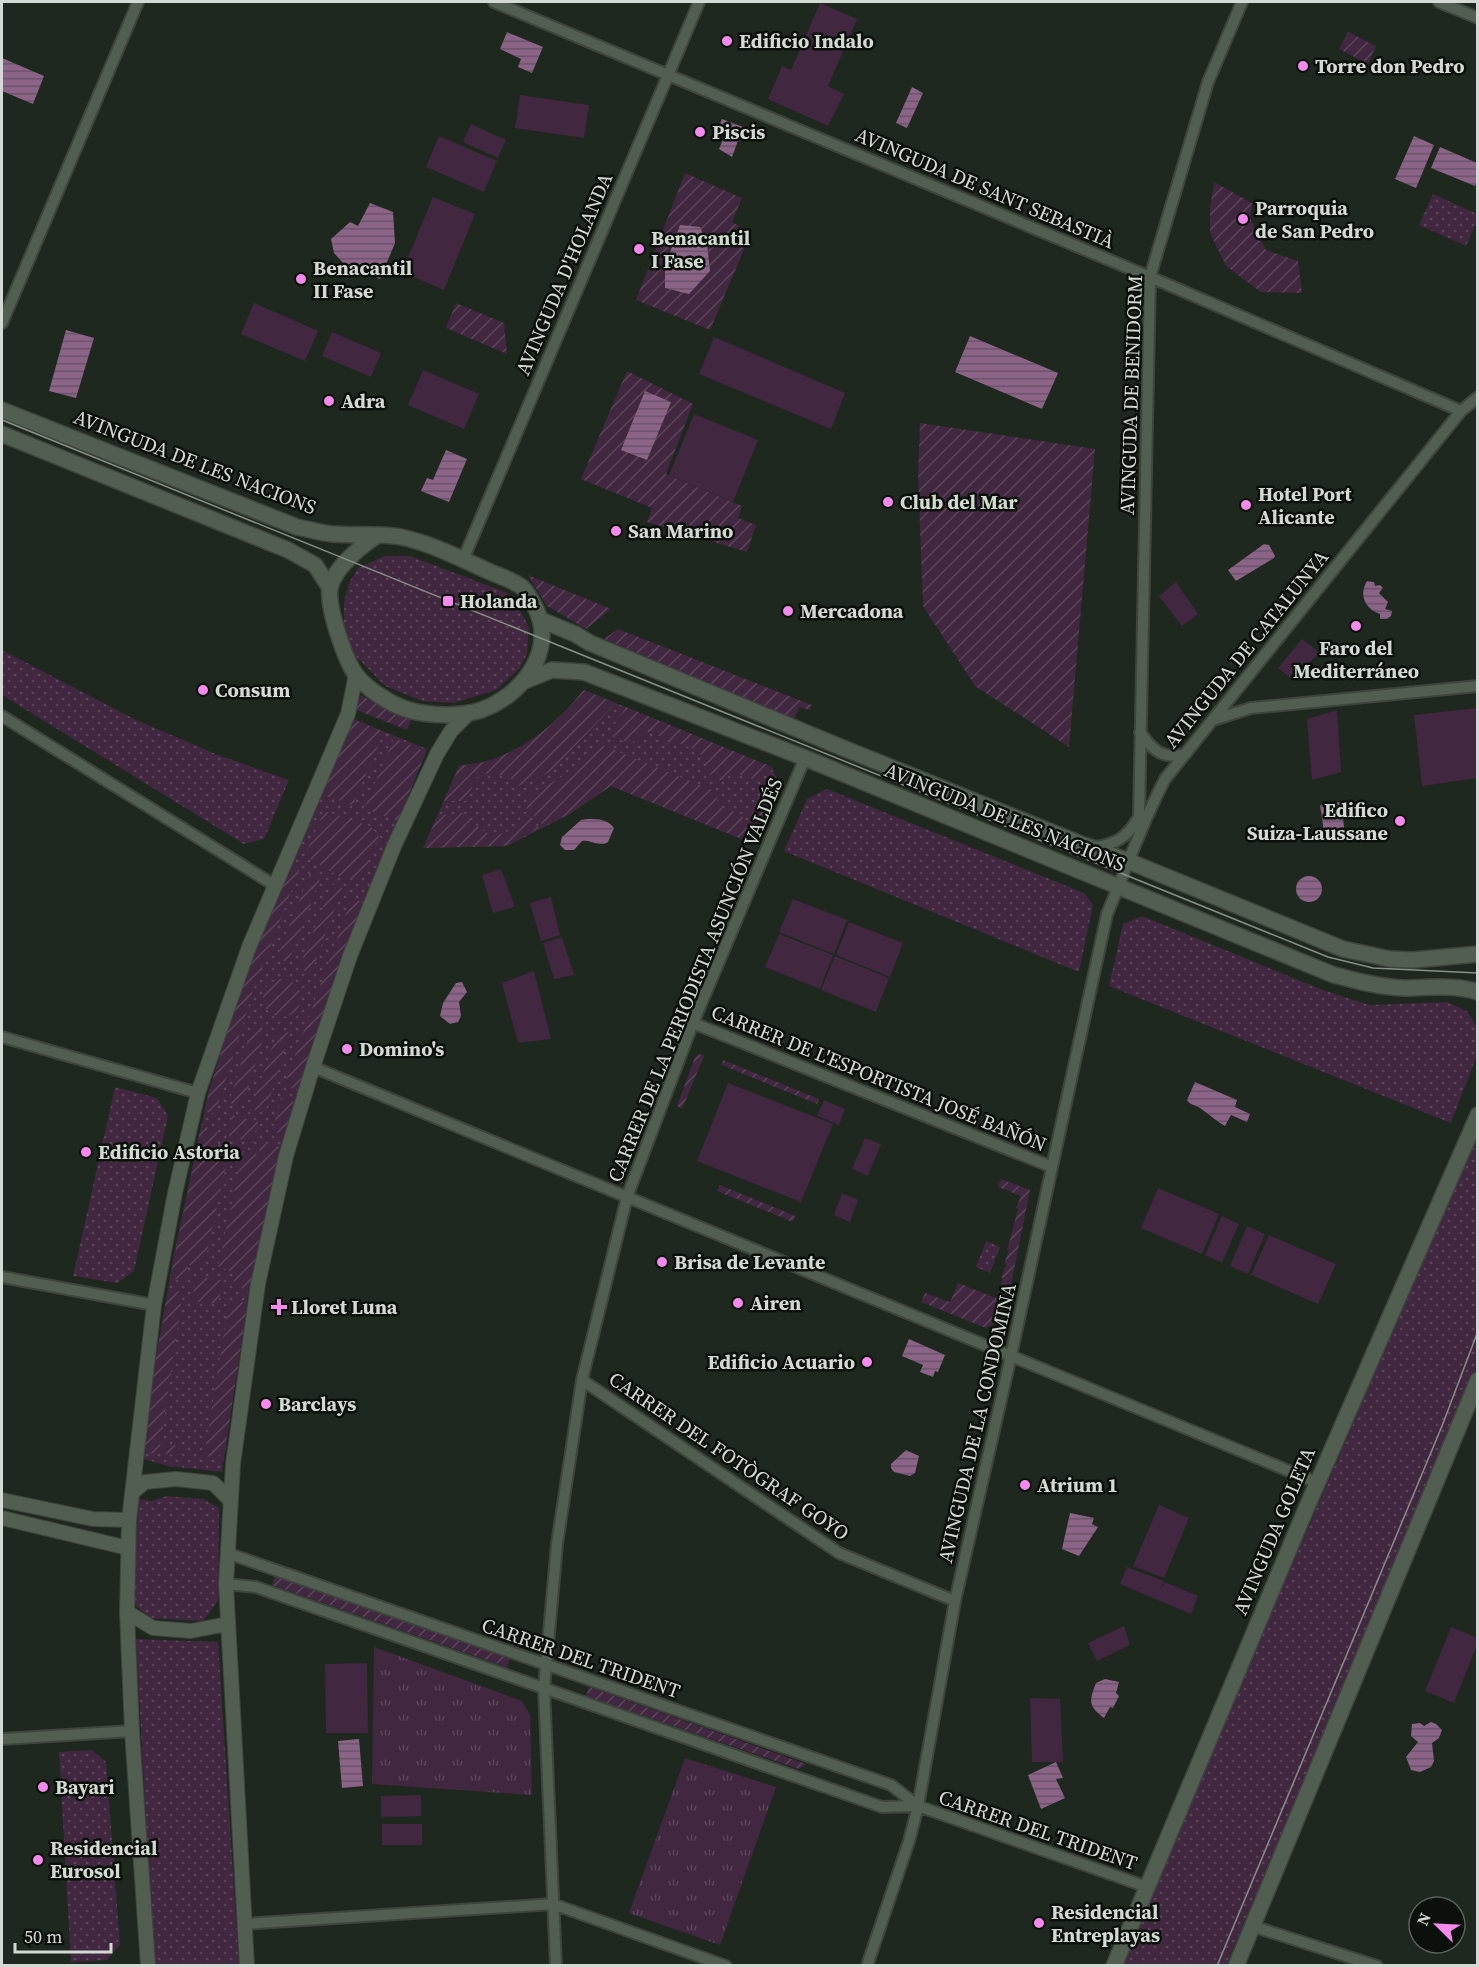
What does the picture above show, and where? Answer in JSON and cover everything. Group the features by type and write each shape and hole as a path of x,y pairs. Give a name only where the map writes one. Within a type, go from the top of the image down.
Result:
{"main road":[{"name":"AVINGUDA DE LES NACIONS","path":"2,410 297,527 331,534 378,535"},
{"path":"2,434 288,550 315,564 330,588 333,617 356,675 384,699 408,710 441,715 481,710 500,700 522,682 542,648 541,620 522,587 411,540 378,535 357,549 339,571 330,588"},
{"name":"AVINGUDA DE LES NACIONS","path":"541,620 590,643 806,733 1091,848 1130,856 1343,949 1390,959 1413,960 1478,954"},
{"name":"AVINGUDA DE LES NACIONS","path":"522,682 552,670 584,672 805,758 1334,975 1368,985 1402,988 1464,987 1478,992"},
{"name":"AVINGUDA GOLETA","path":"1113,1965 1318,1483 1478,1115"},
{"path":"1236,1965 1473,1400 1478,1380"}],"street":[{"path":"2,323 138,2"},
{"name":"AVINGUDA DE SANT SEBASTIÀ","path":"494,2 1150,277 1461,411"},
{"name":"AVINGUDA D'HOLANDA","path":"462,560 699,2"},
{"name":"AVINGUDA DE BENIDORM","path":"1130,856 1139,817 1150,277 1208,82 1242,2"},
{"path":"1439,2 1478,18"},
{"path":"1461,10 1478,5"},
{"name":"AVINGUDA DE CATALUNYA","path":"1118,886 1165,779 1461,411 1478,397"},
{"path":"148,1965 132,1731 128,1548 129,1520 154,1305 175,1193 198,1093 249,946 348,714 356,675"},
{"path":"1213,720 1251,708 1478,686"},
{"path":"247,1965 226,1584 229,1499 258,1284 286,1156 350,956 395,844 437,754 451,731 470,712"},
{"path":"2,716 274,885"},
{"path":"1140,732 1149,746 1158,753 1176,756 1185,754"},
{"name":"CARRER DE LA PERIODISTA ASUNCIÓN VALDÉS","path":"556,1965 544,1689 545,1665 557,1544 582,1380 627,1197 693,1023 805,758"},
{"path":"1091,848 1119,842 1139,817"},
{"name":"AVINGUDA DE LA CONDOMINA","path":"867,1965 909,1842 918,1806 956,1601 1107,914 1118,886"},
{"name":"CARRER DE L'ESPORTISTA JOSÉ BAÑÓN","path":"693,1023 1052,1167"},
{"path":"2,1037 198,1093"},
{"path":"313,1066 1318,1483"},
{"path":"2,1277 154,1305"},
{"name":"CARRER DEL FOTÒGRAF GOYO","path":"582,1380 839,1553 956,1601"},
{"path":"132,1493 145,1482 176,1479 213,1483 229,1499"},
{"path":"2,1500 93,1519 129,1520"},
{"path":"2,1518 128,1548"},
{"name":"CARRER DEL TRIDENT","path":"227,1553 891,1785 918,1806 1147,1887"},
{"name":"CARRER DEL TRIDENT","path":"226,1584 256,1587 882,1806 918,1806"},
{"path":"128,1612 153,1628 191,1631 227,1624"},
{"path":"2,1739 132,1731"},
{"path":"244,1924 553,1904 726,1965"},
{"path":"1252,1926 1377,1965"}],"green space":[{"path":"820,3 857,19 828,86 844,94 828,126 768,99 782,66 791,70"},
{"path":"1348,32 1376,46 1368,64 1339,49"},
{"path":"520,95 589,105 584,138 515,128"},
{"path":"471,124 506,140 498,158 463,142"},
{"path":"439,136 497,161 484,192 426,167"},
{"path":"685,173 742,198 732,222 751,233 710,330 636,300"},
{"path":"1214,182 1252,203 1250,218 1266,250 1298,261 1302,293 1261,292 1226,266 1210,233 1210,208"},
{"path":"1433,194 1477,214 1477,221 1466,246 1419,225"},
{"path":"433,197 475,214 444,290 402,272"},
{"path":"254,303 318,331 305,361 241,334"},
{"path":"456,303 504,323 507,354 446,328"},
{"path":"332,332 381,353 371,377 322,356"},
{"path":"714,337 845,393 831,429 699,374"},
{"path":"423,370 479,394 464,429 408,405"},
{"path":"627,371 693,404 666,474 742,506 738,518 756,525 747,552 647,522 652,508 581,479"},
{"path":"694,414 758,440 733,502 669,475"},
{"path":"920,423 1095,449 1069,747 975,686 923,606 918,474"},
{"path":"385,556 410,556 505,592 513,598 529,627 527,654 519,669 496,690 454,703 422,701 385,686 352,652 344,626 344,603 349,583 358,568"},
{"path":"528,575 611,609 586,629 547,606"},
{"path":"1176,582 1198,614 1182,626 1159,596"},
{"path":"618,629 812,705 809,710 800,707 794,719 604,639"},
{"path":"1302,639 1319,652 1294,681 1278,668"},
{"path":"2,650 134,719 218,755 289,780 264,839 244,844 2,695"},
{"path":"584,690 772,767 779,784 754,844 611,786 568,815 507,846 423,848 459,766 492,760 534,738 565,712"},
{"path":"584,690 616,703 550,772 519,786 514,780 490,772 476,778 466,801 444,801 459,766 492,760 534,738 565,712"},
{"path":"361,695 394,714 411,719 407,730 354,709"},
{"path":"626,707 772,767 770,774 753,779 733,772 722,781 711,777 699,751 646,731 630,744 608,735"},
{"path":"1477,708 1477,778 1422,786 1414,715"},
{"path":"1337,710 1341,772 1312,780 1307,719"},
{"path":"351,718 427,749 322,1016 275,1166 250,1283 222,1472 168,1466 143,1459 155,1363 174,1254 209,1090 251,958"},
{"path":"351,718 384,732 353,805 320,794"},
{"path":"394,738 426,752 398,821 364,809"},
{"path":"602,745 717,792 720,807 741,814 754,844 611,786 568,815 543,825 526,808 528,796 563,776"},
{"path":"767,782 779,784 761,827 752,811"},
{"path":"827,789 1084,893 1093,905 1079,972 784,851 807,799"},
{"path":"324,811 370,826 379,836 364,873 351,879 338,876 305,856"},
{"path":"464,813 474,824 492,834 513,828 524,813 539,828 507,846 423,848 438,815"},
{"path":"288,864 300,868 254,988 215,1114 204,1111 243,986"},
{"path":"501,869 515,907 493,913 482,875"},
{"path":"310,873 320,879 288,963 277,957"},
{"path":"332,884 342,888 311,974 299,968"},
{"path":"352,897 364,904 298,1090 284,1086"},
{"path":"551,897 560,935 541,941 530,903"},
{"path":"793,899 847,920 834,954 779,932"},
{"path":"1142,916 1320,989 1369,1005 1447,1002 1467,1011 1477,1027 1477,1055 1451,1123 1109,986 1123,924"},
{"path":"849,922 903,943 890,977 836,955"},
{"path":"779,934 833,955 820,989 765,967"},
{"path":"562,937 574,975 554,979 543,943"},
{"path":"835,956 889,978 876,1012 821,990"},
{"path":"534,971 551,1039 518,1043 502,983"},
{"path":"282,979 295,985 301,998 295,1011 282,1017 269,1011 263,998 269,985"},
{"path":"252,1026 265,1031 243,1106 229,1103"},
{"path":"278,1030 290,1033 265,1113 251,1109"},
{"path":"700,1054 704,1056 682,1109 677,1106 695,1057"},
{"path":"723,1060 819,1099 817,1104 722,1065"},
{"path":"728,1083 833,1124 801,1202 697,1161"},
{"path":"115,1087 157,1098 168,1116 134,1271 117,1283 73,1276"},
{"path":"281,1098 295,1102 285,1134 272,1131"},
{"path":"824,1100 845,1109 839,1125 817,1116"},
{"path":"232,1115 258,1122 252,1143 227,1135"},
{"path":"201,1126 218,1130 216,1143 230,1147 204,1266 188,1265 186,1280 170,1278"},
{"path":"1477,1137 1477,1366 1451,1437 1226,1965 1119,1966"},
{"path":"865,1138 881,1144 868,1176 852,1169"},
{"path":"263,1142 280,1147 250,1288 234,1287 234,1275 218,1266 243,1151 258,1155"},
{"path":"1001,1179 1030,1190 1004,1319 986,1328 921,1302 925,1293 950,1302 958,1283 996,1298 1003,1278 1001,1277 1006,1265 1004,1264 1009,1250 1007,1250 1018,1209 1016,1208 1021,1196 998,1187"},
{"path":"720,1185 795,1216 793,1222 717,1191"},
{"path":"1158,1188 1219,1214 1202,1254 1141,1228"},
{"path":"842,1193 858,1200 850,1222 834,1215"},
{"path":"1222,1216 1239,1224 1222,1263 1205,1255"},
{"path":"1247,1226 1265,1234 1248,1274 1230,1266"},
{"path":"1269,1235 1336,1264 1318,1304 1251,1275"},
{"path":"986,1241 1000,1247 990,1273 976,1267"},
{"path":"196,1277 223,1280 218,1304 192,1301"},
{"path":"168,1291 183,1292 160,1446 180,1445 180,1455 143,1453 155,1363"},
{"path":"229,1301 248,1303 224,1455 204,1457"},
{"path":"167,1496 203,1499 219,1508 218,1601 203,1621 149,1618 134,1604 138,1499 151,1501"},
{"path":"1159,1505 1189,1518 1164,1578 1133,1566"},
{"path":"1127,1567 1164,1581 1160,1590 1165,1582 1198,1596 1191,1614 1120,1584"},
{"path":"275,1576 510,1659 507,1667 272,1585"},
{"path":"1124,1626 1130,1645 1097,1661 1088,1643"},
{"path":"1451,1627 1478,1638 1454,1703 1425,1691"},
{"path":"136,1639 218,1642 239,1965 154,1965"},
{"path":"374,1647 522,1701 530,1715 532,1795 372,1784"},
{"path":"367,1663 368,1733 326,1733 325,1664"},
{"path":"589,1687 806,1764 799,1769 586,1696"},
{"path":"1030,1698 1060,1699 1063,1762 1032,1762"},
{"path":"92,1750 106,1762 120,1945 107,1960 71,1962 59,1752"},
{"path":"685,1758 776,1787 720,1945 629,1913"},
{"path":"421,1795 421,1816 381,1817 381,1796"},
{"path":"382,1824 422,1824 422,1845 382,1845"}],"shaded area":[{"path":"507,32 543,47 532,73 518,67 521,59 500,49"},
{"path":"2,58 44,76 33,104 2,91"},
{"path":"912,87 923,93 907,128 896,123"},
{"path":"722,119 743,127 732,157 719,149 726,132 718,129"},
{"path":"1414,136 1434,145 1416,188 1395,179"},
{"path":"1440,147 1477,163 1475,186 1431,168"},
{"path":"370,203 393,212 395,243 380,279 343,263 334,253 331,239 350,222 358,226"},
{"path":"680,225 700,227 707,243 710,271 689,294 665,288 665,266"},
{"path":"66,330 94,338 76,398 49,391"},
{"path":"970,336 1058,373 1042,409 955,372"},
{"path":"645,391 671,402 647,460 621,450"},
{"path":"446,450 467,459 449,502 421,491 427,478 433,480"},
{"path":"1264,544 1269,545 1274,558 1236,581 1228,570"},
{"path":"1367,581 1374,582 1375,586 1380,585 1383,588 1379,593 1388,602 1385,609 1392,611 1391,616 1387,619 1380,619 1380,614 1367,605 1363,592"},
{"path":"1341,802 1345,835 1325,838 1320,805"},
{"path":"581,820 602,820 614,828 608,842 601,844 582,841 574,850 565,850 560,845 562,837"},
{"path":"1309,876 1318,880 1322,889 1318,898 1309,902 1300,898 1296,889 1300,880"},
{"path":"462,982 467,992 459,1002 461,1016 458,1022 450,1024 440,1016 443,1003 456,983"},
{"path":"1195,1082 1237,1100 1235,1107 1250,1114 1247,1122 1231,1115 1225,1126 1190,1103 1187,1100"},
{"path":"909,1339 945,1355 938,1372 935,1371 933,1377 920,1372 923,1365 902,1356"},
{"path":"906,1450 919,1456 915,1473 910,1476 894,1472 891,1468 891,1464"},
{"path":"1070,1513 1094,1518 1092,1524 1098,1527 1079,1556 1062,1549"},
{"path":"1105,1679 1119,1682 1116,1693 1119,1696 1113,1708 1110,1707 1104,1718 1095,1710 1091,1699 1096,1683"},
{"path":"1431,1722 1442,1730 1439,1738 1432,1743 1434,1761 1431,1767 1420,1772 1411,1770 1406,1757 1418,1742 1411,1736 1412,1724 1420,1723 1424,1726"},
{"path":"359,1739 363,1786 342,1788 338,1741"},
{"path":"1056,1762 1063,1778 1056,1779 1065,1798 1041,1809 1028,1775"}],"tram line":[{"path":"2,420 1328,957 1373,968 1478,973"},
{"path":"1217,1966 1442,1426 1478,1331"}],"place":[{"name":"Edificio Indalo","path":"727,41"},
{"name":"Torre don Pedro","path":"1303,66"},
{"name":"Piscis","path":"700,132"},
{"name":"Parroquia de San Pedro","path":"1243,219"},
{"name":"Benacantil I Fase","path":"639,249"},
{"name":"Benacantil II Fase","path":"301,279"},
{"name":"Adra","path":"329,401"},
{"name":"Club del Mar","path":"888,502"},
{"name":"Hotel Port Alicante","path":"1246,505"},
{"name":"San Marino","path":"616,531"},
{"name":"Holanda","path":"448,601"},
{"name":"Mercadona","path":"788,611"},
{"name":"Faro del Mediterráneo","path":"1356,626"},
{"name":"Consum","path":"203,690"},
{"name":"Edifico Suiza-Laussane","path":"1400,821"},
{"name":"Domino's","path":"347,1049"},
{"name":"Edificio Astoria","path":"86,1152"},
{"name":"Brisa de Levante","path":"662,1262"},
{"name":"Airen","path":"738,1303"},
{"name":"Lloret Luna","path":"279,1307"},
{"name":"Edificio Acuario","path":"867,1362"},
{"name":"Barclays","path":"266,1404"},
{"name":"Atrium 1","path":"1025,1485"},
{"name":"Bayari","path":"43,1787"},
{"name":"Residencial Eurosol","path":"38,1860"},
{"name":"Residencial Entreplayas","path":"1039,1923"}]}
